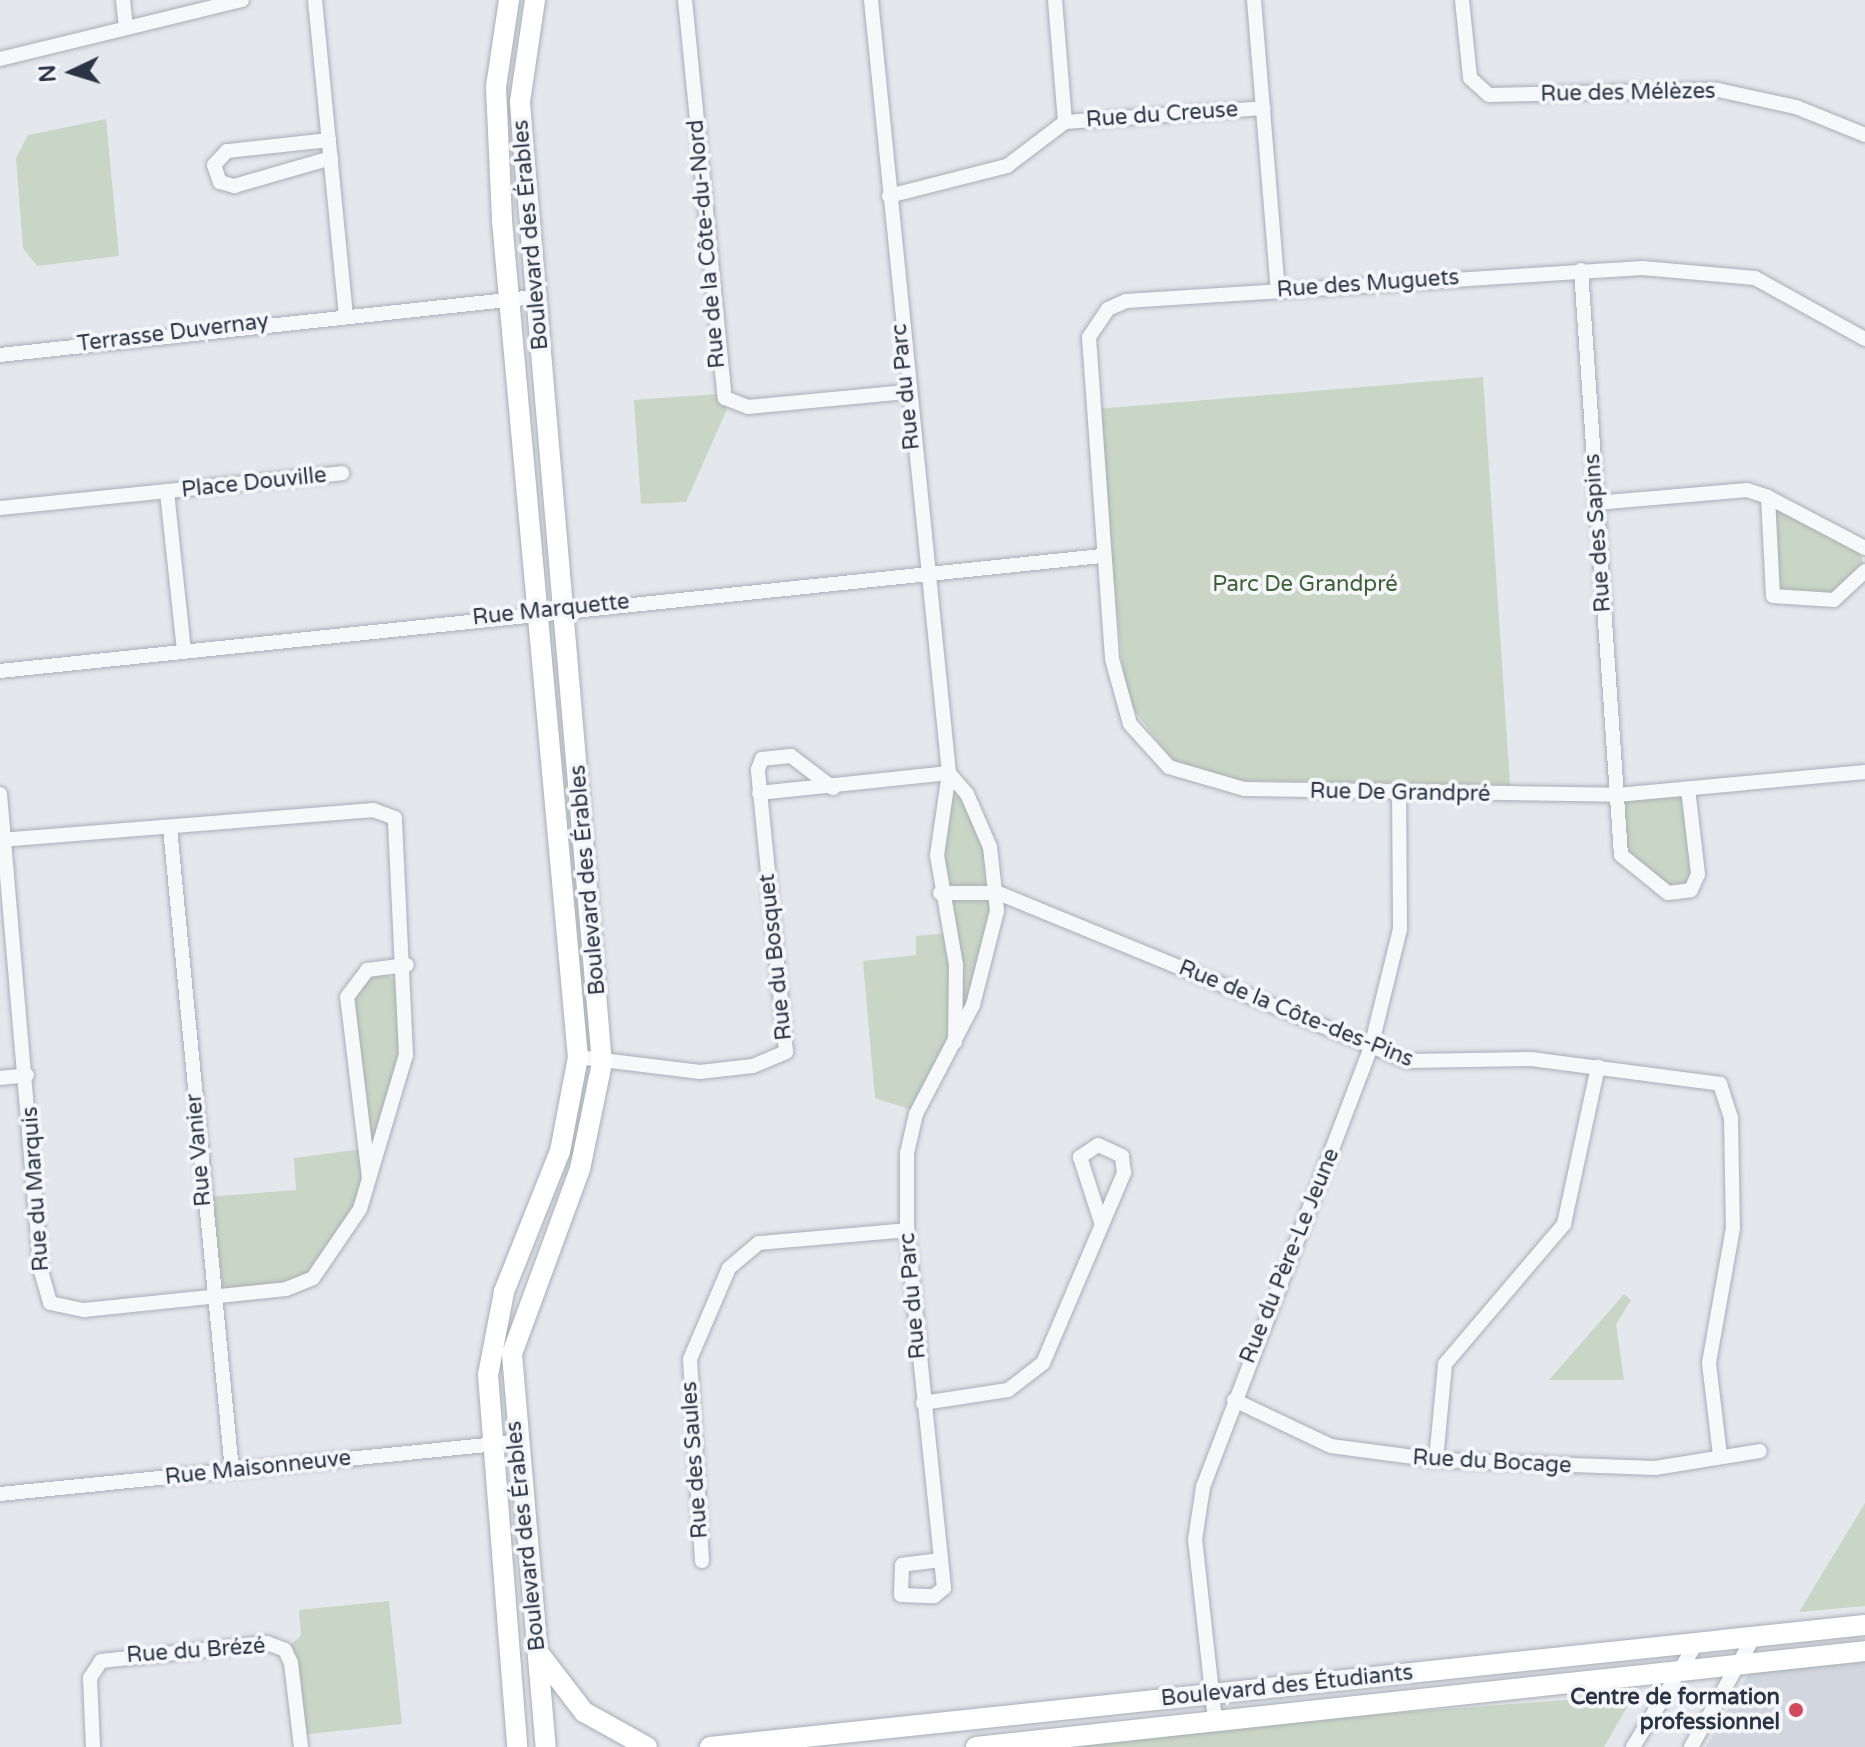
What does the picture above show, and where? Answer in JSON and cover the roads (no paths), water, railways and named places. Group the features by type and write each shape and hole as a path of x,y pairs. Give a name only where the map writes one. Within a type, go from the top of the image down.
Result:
{"street":[{"path":"123,0 126,28"},
{"path":"0,59 242,0"},
{"path":"315,0 346,314"},
{"name":"Boulevard des Érables","path":"509,0 496,87 509,301 533,612 578,1057 560,1151 496,1322 489,1445 517,1747"},
{"name":"Boulevard des Érables","path":"535,0 520,102 602,1063 580,1169 514,1341 516,1442 546,1747"},
{"name":"Rue de la Côte-du-Nord","path":"685,0 725,398 748,407 906,392"},
{"name":"Rue du Parc","path":"871,0 906,392 949,773 937,826 940,893 955,953 955,1042"},
{"path":"1055,0 1065,122"},
{"path":"1254,0 1278,291"},
{"name":"Rue des Mélèzes","path":"1462,0 1470,78 1489,95 1718,90 1796,107 1865,135"},
{"name":"Rue du Creuse","path":"889,196 1007,166 1065,122 1264,108"},
{"path":"329,140 227,151 214,165 220,182 234,186 331,158"},
{"name":"Rue des Muguets","path":"1102,556 1089,379 1096,321 1126,301 1581,270 1723,270 1755,278 1865,339"},
{"name":"Rue des Sapins","path":"1581,270 1617,795 1627,864 1668,893 1682,894 1698,874 1688,789"},
{"name":"Terrasse Duvernay","path":"0,355 346,314 535,297"},
{"name":"Place Douville","path":"0,508 342,473"},
{"path":"1596,503 1747,490 1768,497 1865,548"},
{"name":"Place Douville","path":"167,492 184,652"},
{"path":"1768,497 1773,596 1834,600 1865,571"},
{"name":"Rue Marquette","path":"0,671 565,608 1102,556"},
{"name":"Rue De Grandpré","path":"1102,556 1122,704 1145,746 1169,767 1244,789 1617,795 1865,772"},
{"name":"Rue du Bosquet","path":"578,1057 602,1063 700,1072 753,1066 786,1052 759,793 762,759 780,755 833,788"},
{"path":"1865,772 1865,779"},
{"path":"759,793 833,788 949,773"},
{"name":"Rue du Parc","path":"941,1560 923,1403 907,1230 905,1173 916,1114 955,1042 992,945 998,893 990,847 967,794 949,773"},
{"name":"Rue du Père-Le Jeune","path":"1215,1720 1195,1540 1203,1487 1371,1047 1400,929 1399,793"},
{"name":"Rue du Marquis","path":"0,794 4,840 27,1075 50,1303 84,1310 286,1289 313,1278 353,1224 369,1183 406,1055 407,965 398,827 389,813 4,840"},
{"name":"Rue Vanier","path":"170,828 212,1296 232,1471"},
{"name":"Rue de la Côte-des-Pins","path":"940,893 998,893 1371,1047 1422,1064 1518,1058 1712,1079 1727,1095 1730,1269 1709,1363 1720,1455"},
{"name":"Rue du Marquis","path":"369,1183 347,997 367,970 407,965"},
{"path":"1436,1460 1445,1364 1564,1224 1598,1067"},
{"path":"0,1078 27,1075"},
{"path":"923,1403 994,1394 1028,1379 1053,1347 1102,1225 1125,1162 1098,1145 1080,1157 1102,1225"},
{"name":"Rue des Saules","path":"702,1561 690,1359 729,1268 759,1243 907,1230"},
{"name":"Rue du Bocage","path":"1234,1400 1331,1446 1436,1460 1655,1468 1720,1455 1760,1451"},
{"name":"Rue Maisonneuve","path":"0,1494 516,1442"},
{"name":"Boulevard des Étudiants","path":"710,1747 1865,1625"},
{"path":"1691,1747 1755,1635"},
{"path":"536,1642 571,1700 647,1747"},
{"path":"1633,1747 1697,1642"},
{"name":"Rue du Brézé","path":"93,1747 90,1678 101,1661 267,1643 285,1650 301,1747"},
{"name":"Boulevard des Étudiants","path":"976,1747 1865,1651"}],"place":[{"name":"Centre de formation professionnel","path":"1796,1710"}],"park label":[{"name":"Parc De Grandpré","path":"1305,585"}]}
